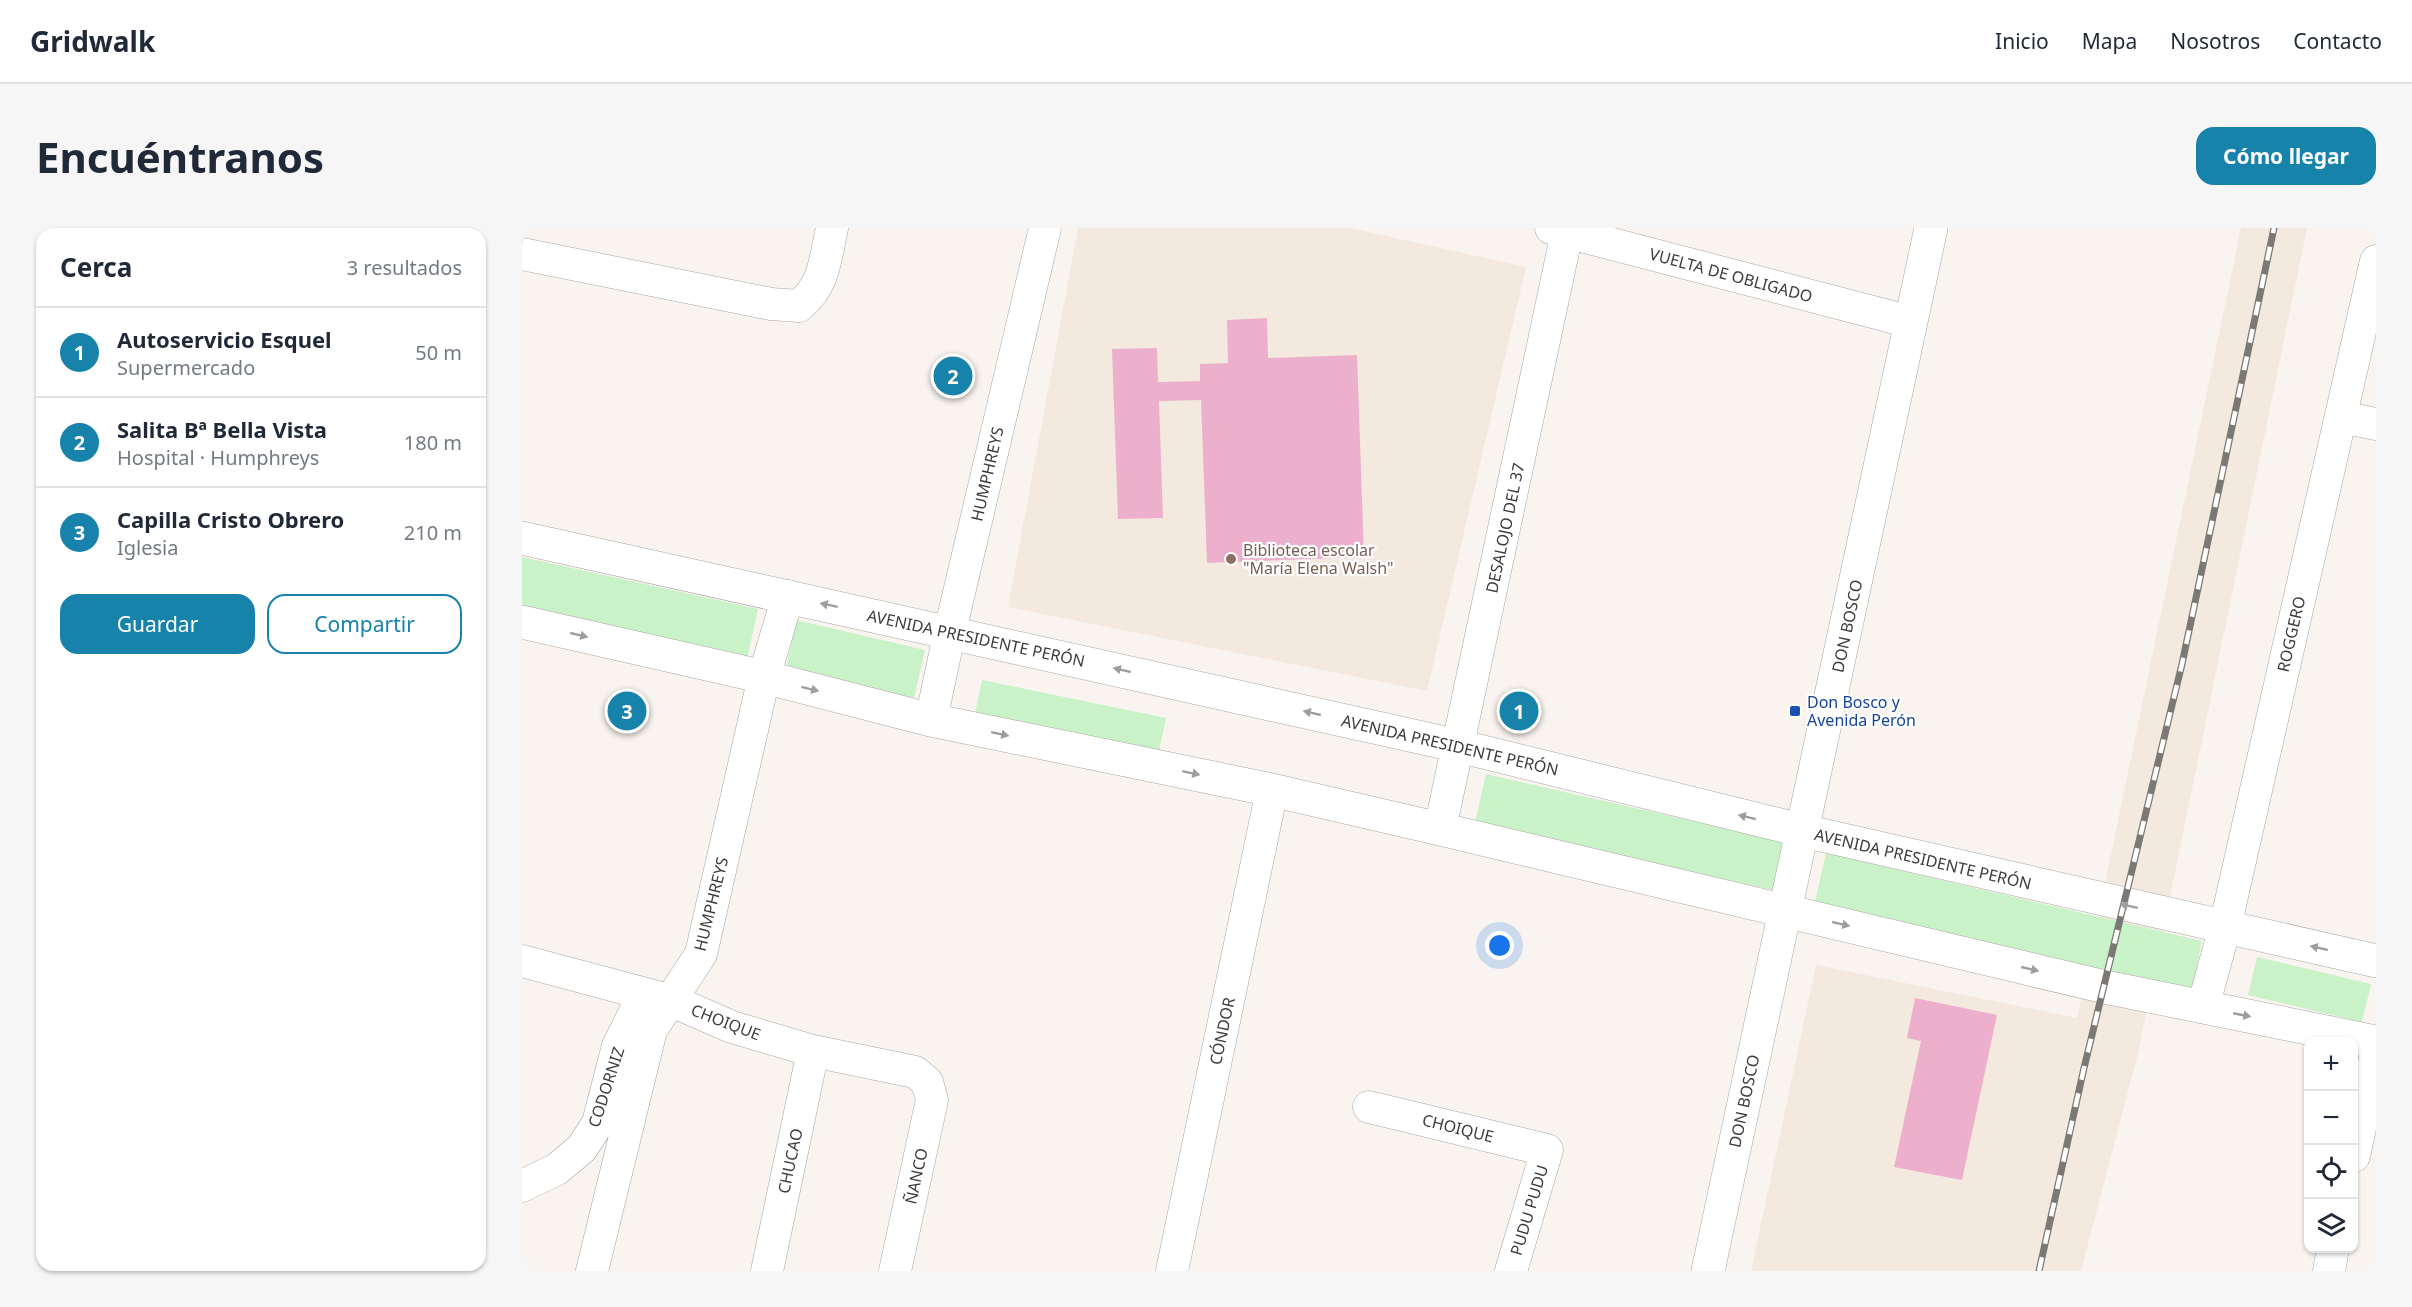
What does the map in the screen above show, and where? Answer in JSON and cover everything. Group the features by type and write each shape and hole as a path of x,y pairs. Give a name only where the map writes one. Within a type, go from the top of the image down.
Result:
{"street":[{"path":"522,254 771,304 799,306 813,295 819,284 832,228"},
{"name":"HUMPHREYS","path":"932,720 950,631 1045,228"},
{"name":"DON BOSCO","path":"1708,1271 1932,228"},
{"name":"VUELTA DE OBLIGADO","path":"1562,229 1911,322"},
{"name":"DESALOJO DEL 37","path":"1440,829 1459,746 1562,229"},
{"name":"ROGGERO","path":"2204,1007 2225,927 2376,261"},
{"path":"2341,417 2376,424"},
{"name":"AVENIDA PRESIDENTE PERÓN","path":"522,538 950,631 1459,746 1804,831 2376,961"},
{"name":"HUMPHREYS","path":"592,1271 658,997 701,954 764,677 788,596"},
{"path":"522,622 764,677 932,720 1272,790 2104,987 2376,1042"},
{"name":"CÓNDOR","path":"1172,1271 1272,790"},
{"name":"CHOIQUE","path":"522,961 658,997 732,1027 813,1051 915,1072 927,1082"},
{"name":"CODORNIZ","path":"522,1186 557,1169 582,1148 598,1124 618,1046 658,997"},
{"name":"CHUCAO","path":"767,1271 813,1051"},
{"path":"2356,1145 2376,1053"},
{"name":"ÑANCO","path":"895,1271 933,1100 927,1082"},
{"name":"CHOIQUE","path":"1370,1107 1547,1150"},
{"name":"PUDU PUDU","path":"1511,1271 1547,1150"},
{"path":"2329,1271 2332,1253"}],"shaded area":[{"path":"1078,228 1350,228 1526,267 1427,691 1008,607"},
{"path":"2241,228 2307,228 2138,1053 2081,1271 1751,1271 1816,965 2077,1018"}],"green space":[{"path":"522,557 758,609 747,659 522,608"},
{"path":"796,620 925,650 914,698 786,669"},
{"path":"982,680 1166,718 1158,756 974,718"},
{"path":"1486,774 1784,842 1773,890 1475,823"},
{"path":"1826,853 2202,941 2192,990 1815,902"},
{"path":"2257,957 2371,984 2362,1022 2248,995"}],"building":[{"path":"1267,318 1268,358 1357,355 1364,557 1207,563 1201,400 1159,401 1163,518 1118,519 1112,349 1157,348 1158,382 1200,381 1200,364 1228,363 1227,320"},
{"path":"1915,998 1997,1015 1962,1180 1894,1167 1921,1041 1907,1038"}],"railway":[{"path":"2039,1271 2084,1068 2182,664 2274,228"}],"place":[{"name":"Salita Bª Bella Vista","path":"953,376"},
{"name":"Biblioteca escolar \"María Elena Walsh\"","path":"1231,559"},
{"name":"Capilla Cristo Obrero","path":"627,711"},
{"name":"Autoservicio Esquel","path":"1519,711"},
{"name":"Don Bosco y Avenida Perón","path":"1795,711"}]}
